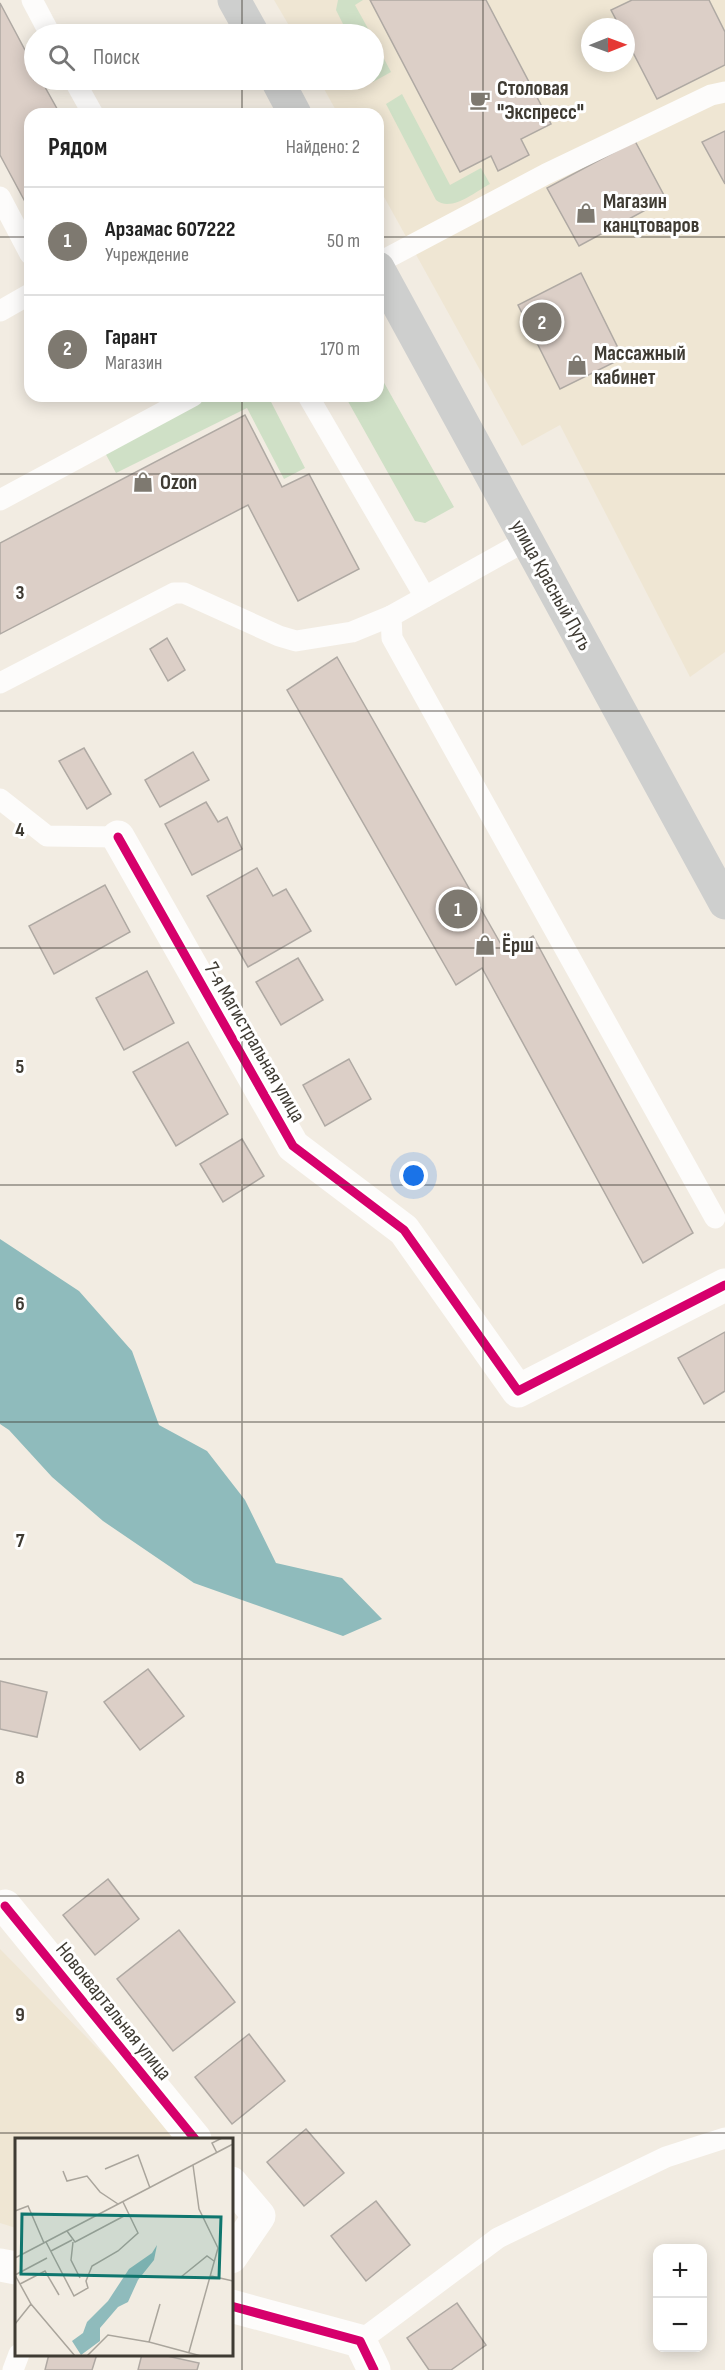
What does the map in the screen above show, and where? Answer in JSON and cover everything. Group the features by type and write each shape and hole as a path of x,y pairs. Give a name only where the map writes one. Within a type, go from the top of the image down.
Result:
{"main road":[{"path":"234,0 247,24"},
{"path":"282,90 292,108"},
{"name":"улица Красный Путь","path":"384,283 725,903"}],"street":[{"name":"7-я Магистральная улица","path":"118,837 293,1146 404,1230 518,1391 725,1285"},
{"name":"Новоквартальная улица","path":"5,1906 194,2138"},
{"path":"232,2184 259,2217 232,2256"},
{"path":"0,2265 15,2268"},
{"path":"232,2306 360,2341 374,2370"}],"lane":[{"path":"32,0 45,24"},
{"path":"80,90 90,108"},
{"path":"384,276 546,174 720,90"},
{"path":"0,197 24,243"},
{"path":"0,311 24,297"},
{"path":"0,500 182,402"},
{"path":"311,402 425,597"},
{"path":"0,683 174,593 184,592 279,636 296,641 352,633 391,616 527,540"},
{"path":"391,616 392,638 715,1218"},
{"path":"0,800 47,836 118,837"},
{"path":"360,2341 498,2238 666,2157 725,2138"},
{"path":"13,2370 19,2355"}],"shaded area":[{"path":"274,0 725,0 725,652 690,677 560,425 522,446 384,197 384,108 335,108 325,90 384,90 384,24 288,24"},
{"path":"0,1949 185,2138 15,2138 15,2228 0,2223"}],"green space":[{"path":"338,0 363,0 355,5 365,24 343,24 336,10"},
{"path":"384,59 391,72 384,76"},
{"path":"402,94 450,185 481,168 490,184 456,202 449,204 436,200 386,104"},
{"path":"384,383 454,507 425,523 415,521 348,402 384,402"},
{"path":"197,402 271,402 305,468 284,479 247,408 116,473 104,451"}],"water":[{"path":"0,1239 79,1291 132,1351 159,1425 207,1451 245,1500 276,1563 342,1578 382,1619 343,1636 194,1583 103,1521 52,1477 9,1430 0,1424"}],"building":[{"name":"Столовая \"Экспресс\"","path":"370,0 486,0 551,124 521,139 529,155 498,171 491,156 460,172"},
{"path":"632,0 709,0 725,32 725,65 657,99 635,56 635,18 615,18 611,10"},
{"path":"0,3 24,48 24,90 47,90 57,108 24,108 24,200 0,155"},
{"path":"725,131 725,184 702,142"},
{"path":"635,141 666,199 579,246 547,188"},
{"path":"581,273 623,358 560,389 518,305"},
{"path":"245,415 282,487 309,474 359,569 298,601 248,505 0,634 0,543"},
{"path":"167,638 185,670 168,681 150,649"},
{"path":"337,657 506,953 533,936 693,1233 643,1263 482,968 456,985 287,690"},
{"path":"84,748 111,794 87,809 59,761"},
{"path":"193,752 209,780 160,807 145,780"},
{"path":"206,802 218,822 227,817 242,849 192,875 165,824"},
{"path":"257,868 273,896 286,889 311,931 248,967 207,896"},
{"path":"105,885 130,932 54,974 29,926"},
{"path":"298,958 323,1000 281,1025 256,982"},
{"path":"147,971 174,1023 124,1050 96,998"},
{"path":"188,1042 228,1114 176,1146 133,1072"},
{"path":"349,1059 371,1099 325,1126 303,1085"},
{"path":"242,1139 264,1176 223,1202 200,1164"},
{"path":"725,1332 725,1391 704,1404 678,1358"},
{"path":"148,1669 184,1716 140,1750 104,1702"},
{"path":"0,1681 47,1692 37,1737 0,1729"},
{"path":"108,1879 139,1919 95,1955 63,1915"},
{"path":"179,1930 235,2002 173,2051 117,1979"},
{"path":"249,2034 285,2081 232,2124 195,2077"},
{"path":"306,2129 344,2173 304,2206 267,2162"},
{"path":"376,2201 410,2245 366,2281 331,2236"},
{"path":"457,2303 486,2345 451,2370 429,2370 407,2338"},
{"path":"49,2355 97,2355 92,2370 45,2370"},
{"path":"142,2355 163,2355 199,2363 197,2370 138,2370"}],"cycle path":[{"path":"118,837 293,1146 404,1230 518,1391 725,1285"},
{"path":"5,1906 194,2138"},
{"path":"232,2306 360,2341 374,2370"}],"place":[{"name":"Столовая \"Экспресс\"","path":"480,100"},
{"name":"Магазин канцтоваров","path":"586,213"},
{"name":"Гарант","path":"542,322"},
{"name":"Массажный кабинет","path":"577,365"},
{"name":"Ozon","path":"143,482"},
{"name":"Арзамас 607222","path":"458,909"},
{"name":"Ёрш","path":"485,945"}]}
